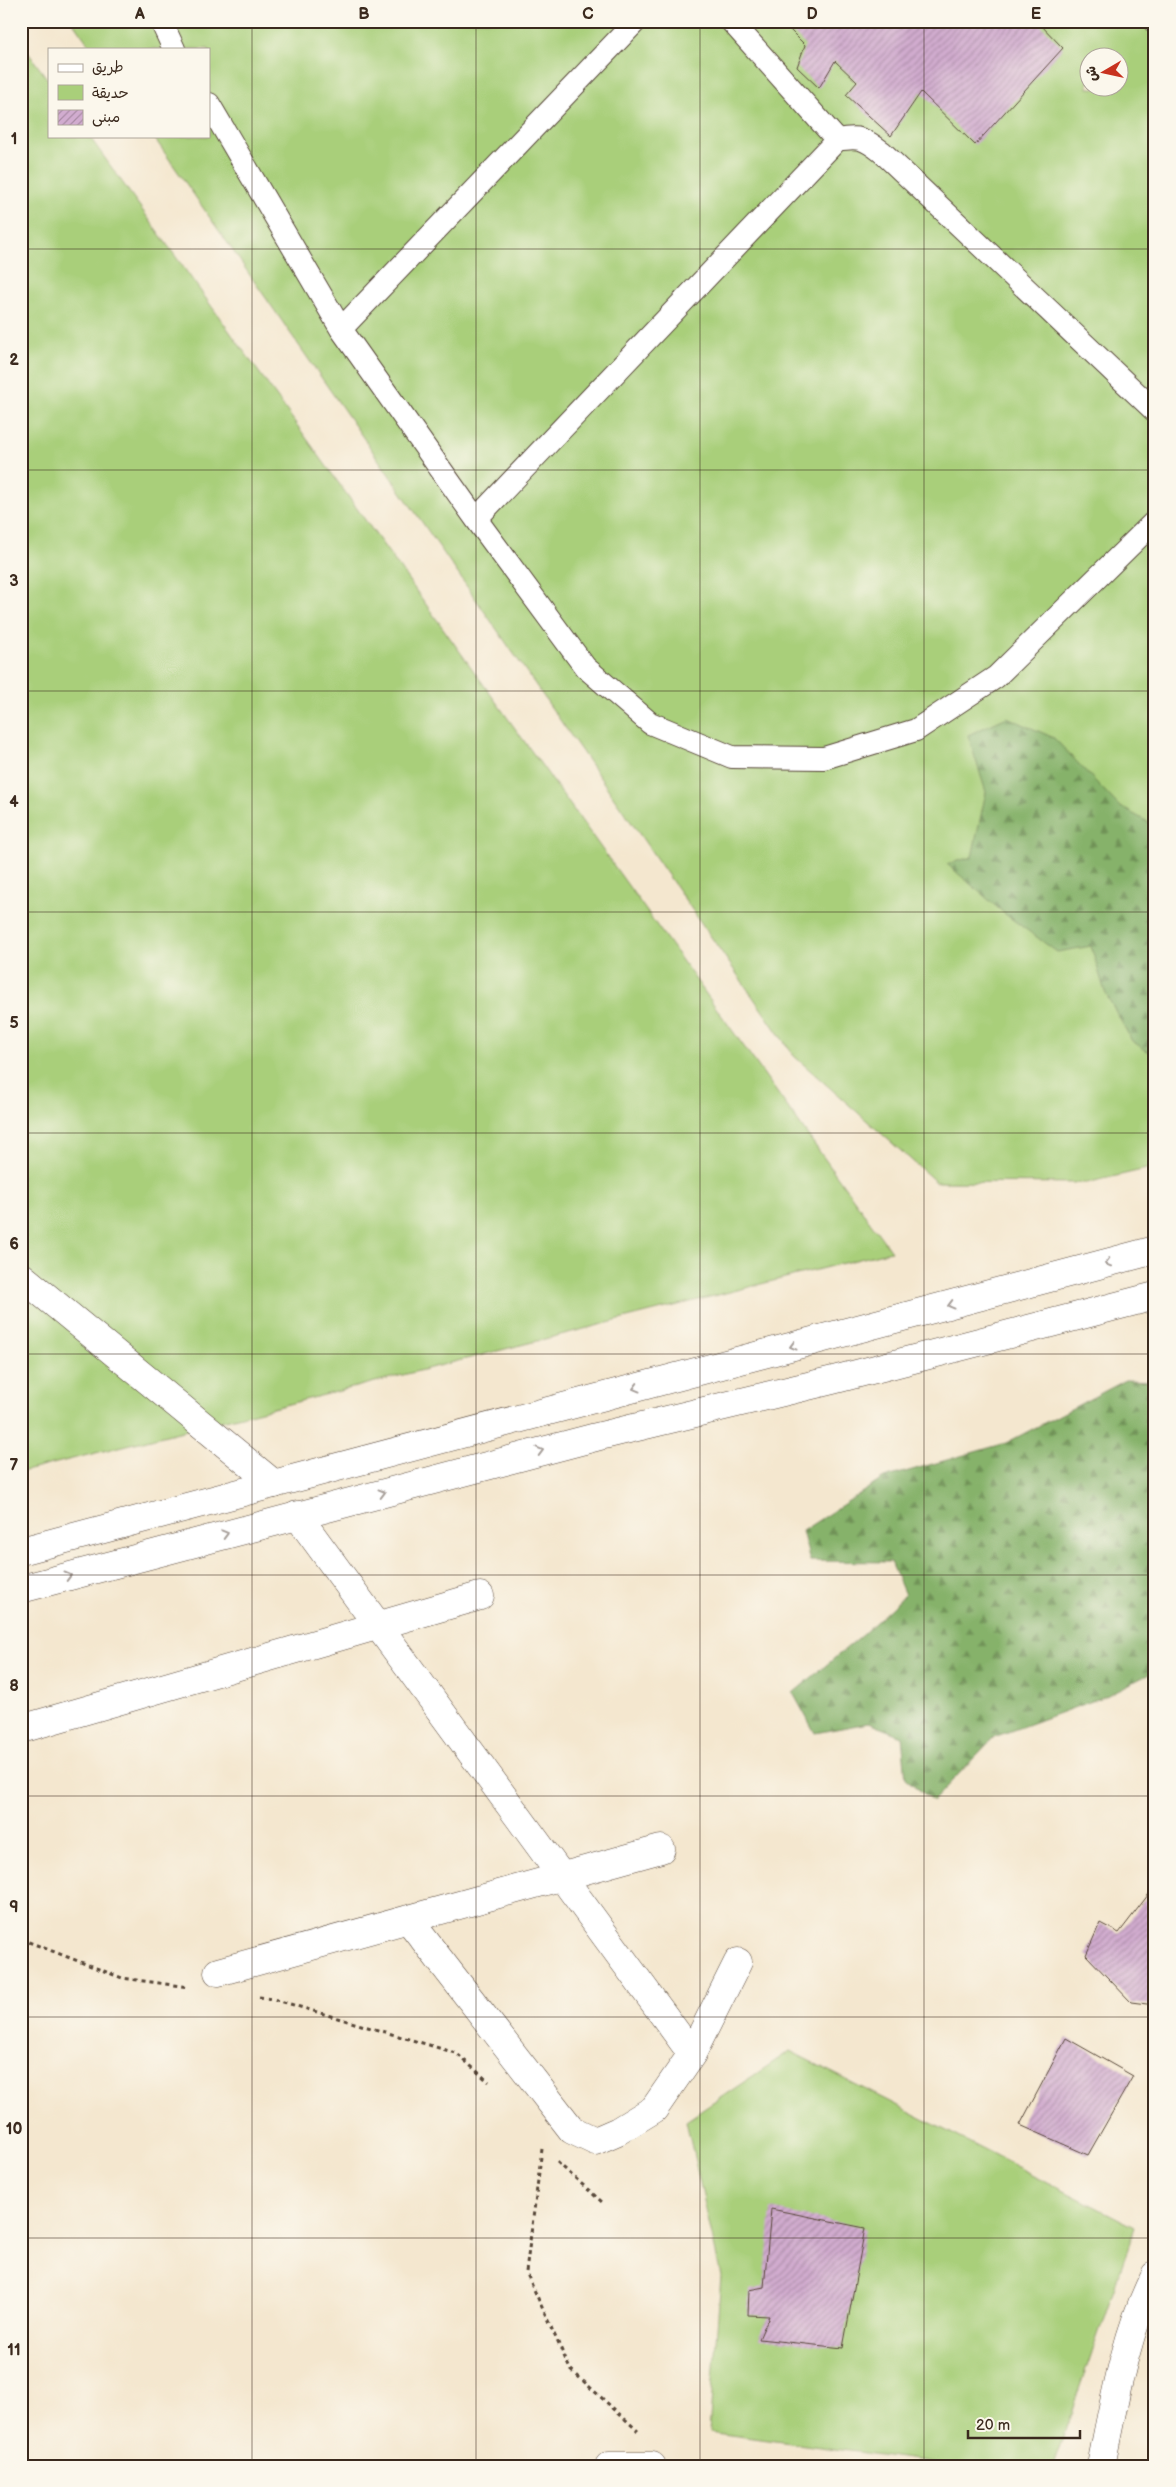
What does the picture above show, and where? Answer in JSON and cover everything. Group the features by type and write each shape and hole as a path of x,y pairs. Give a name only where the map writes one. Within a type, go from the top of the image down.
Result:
{"street":[{"path":"21,1551 1155,1250"},
{"path":"23,1280 274,1484"},
{"path":"21,1589 596,1437 833,1380 1155,1296"},
{"path":"296,1515 692,2054"},
{"path":"21,1729 480,1596"},
{"path":"208,1980 408,1919 661,1849"},
{"path":"408,1919 572,2130 595,2140 618,2131 654,2109 692,2054 738,1962"},
{"path":"1101,2466 1119,2380 1143,2299 1155,2275"},
{"path":"613,2465 652,2466"}],"lane":[{"path":"161,21 174,48"},
{"path":"341,329 636,21"},
{"path":"731,21 837,140"},
{"path":"210,106 341,329 476,519 585,667 650,723 732,757 824,758 916,730 996,677 1155,521"},
{"path":"476,519 837,140 855,137 868,142 882,152 1155,411"}],"path":[{"path":"21,1939 122,1978 208,1980"},
{"path":"254,1996 272,1998 456,2054 496,2088"},
{"path":"538,2143 543,2150 602,2202"},
{"path":"543,2150 526,2272 570,2369 640,2433"}],"green space":[{"path":"72,21 1155,21 1155,1167 1086,1183 936,1182 794,1056 154,138 210,138 210,48 91,48"},
{"path":"21,43 48,80 48,138 90,138 891,1251 21,1472"},
{"path":"1007,717 1054,738 1119,806 1155,826 1155,1056 1132,1041 1105,992 1091,946 1057,952 1005,914 947,864 972,857 986,792 968,735"},
{"path":"1126,1380 1155,1381 1155,1671 1106,1696 994,1737 933,1801 906,1779 902,1736 868,1723 815,1733 793,1693 862,1635 905,1595 891,1562 810,1561 802,1531 884,1478 1006,1443"},
{"path":"790,2051 1135,2227 1053,2466 961,2466 709,2432 721,2276 686,2121"}],"building":[{"path":"781,21 1037,21 1063,48 975,145 921,92 891,136 846,95 857,82 835,61 819,88 797,67 805,45"},
{"path":"1155,1886 1155,2005 1131,2002 1086,1955 1100,1923 1119,1933"},
{"path":"1066,2038 1133,2076 1088,2155 1020,2125"},
{"path":"771,2209 865,2228 843,2348 759,2339 769,2316 748,2315 749,2290 764,2287"}]}
